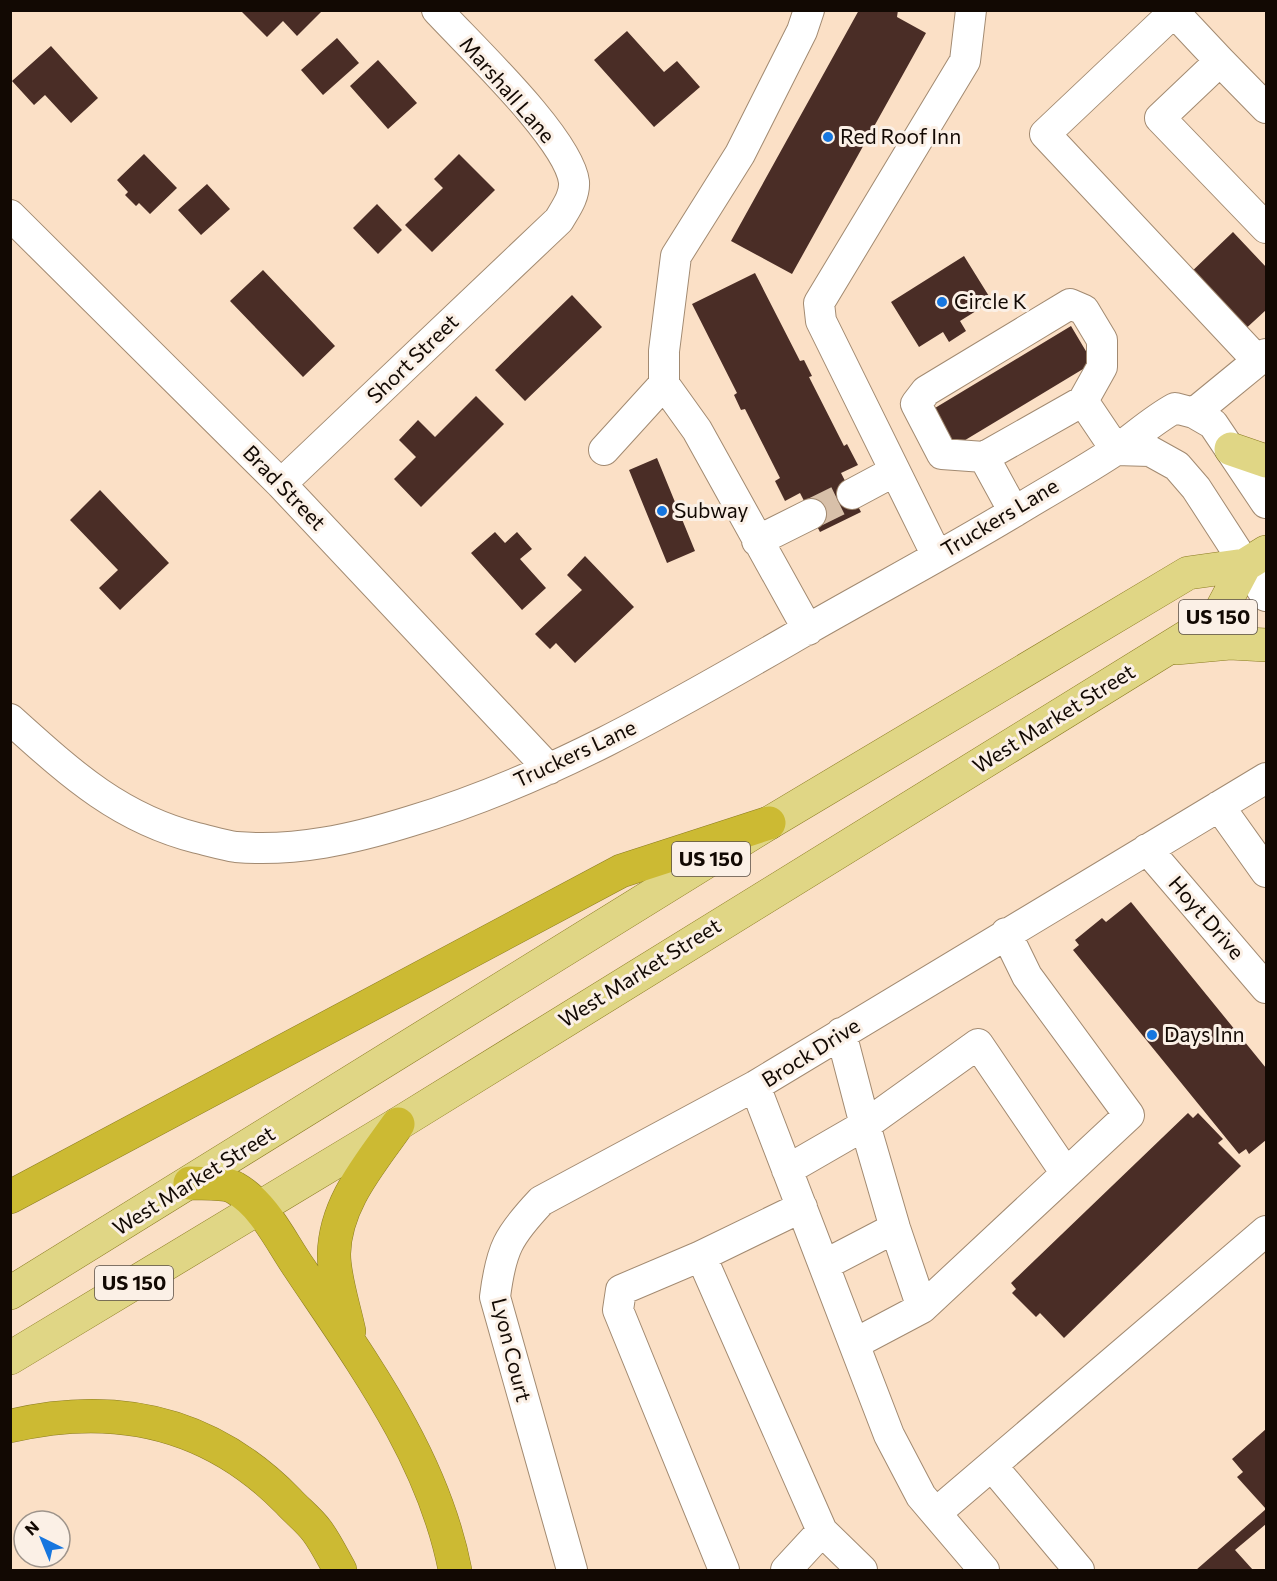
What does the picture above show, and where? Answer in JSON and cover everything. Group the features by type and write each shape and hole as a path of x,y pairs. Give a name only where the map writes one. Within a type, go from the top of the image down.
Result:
{"highway":[{"path":"10,1197 621,871 769,824"},
{"path":"352,1345 334,1255 340,1216 359,1180 398,1124"},
{"path":"190,1183 233,1186 258,1207 352,1345 407,1436 433,1491 455,1570"},
{"path":"10,1426 46,1418 94,1415 131,1417 165,1425 215,1444 265,1478 317,1531 340,1570"}],"main road":[{"path":"1231,449 1266,461"},
{"name":"West Market Street","path":"10,1358 398,1124 1217,618 1256,558"},
{"name":"West Market Street","path":"10,1293 769,824 1188,573 1256,558"},
{"path":"1168,648 1230,643 1266,645"}],"street":[{"name":"Marshall Lane","path":"437,10 542,124 569,165 574,182 573,193 559,220 544,235"},
{"path":"808,630 697,430 664,384 664,351 676,256 740,154 802,31 809,10"},
{"path":"937,556 821,321 819,303 965,62 971,10"},
{"path":"1266,108 1174,12 1045,134 1262,357 1194,413 1213,424 1266,503"},
{"path":"1220,62 1160,118 1266,228"},
{"name":"Brad Street","path":"10,215 281,484 549,769"},
{"name":"Short Street","path":"281,484 544,235"},
{"path":"1070,304 1084,310 1102,340 1102,367 1083,401 984,457 942,454 916,404 926,391 1070,304"},
{"path":"604,450 664,384"},
{"path":"1083,401 1116,450 1150,452 1177,466 1256,558 1266,596"},
{"name":"Truckers Lane","path":"10,719 69,773 114,805 146,821 180,833 233,846 299,848 372,833 455,808 549,769 681,704 1014,512 1116,450 1158,417 1175,408 1194,413"},
{"path":"984,457 1014,512"},
{"path":"852,494 895,471"},
{"path":"757,541 811,514"},
{"name":"Brock Drive","path":"984,1570 921,1496 889,1435 755,1086 1266,778"},
{"path":"1219,806 1266,873"},
{"name":"Hoyt Drive","path":"1147,849 1266,988"},
{"path":"854,1344 922,1308 1065,1172 1129,1115 1028,976 1006,933"},
{"path":"841,1033 895,1228 922,1308"},
{"path":"788,1170 865,1125 978,1044 1065,1172"},
{"name":"Lyon Court","path":"572,1570 502,1330 495,1297 502,1252 518,1225 541,1201 755,1086"},
{"path":"724,1570 618,1310 621,1290 701,1256 802,1207"},
{"path":"824,1265 895,1228"},
{"path":"936,1513 1266,1232"},
{"path":"701,1256 822,1531 862,1570"},
{"path":"992,1466 1080,1570"},
{"path":"786,1570 822,1531"}],"building":[{"path":"240,10 323,10 297,36 283,21 267,37"},
{"name":"Red Roof Inn","path":"859,10 898,10 897,17 926,33 792,274 731,241"},
{"path":"627,31 664,72 677,61 700,87 654,127 594,60"},
{"path":"337,38 359,63 323,95 301,70"},
{"path":"51,46 98,98 71,123 45,95 34,105 12,81"},
{"path":"378,60 417,103 388,129 350,86"},
{"path":"144,154 177,188 150,214 139,203 136,206 125,195 128,192 117,180"},
{"path":"459,154 495,190 432,252 405,225 443,188 434,179"},
{"path":"207,184 230,209 201,235 178,210"},
{"path":"377,204 402,230 378,254 353,228"},
{"path":"1233,232 1266,267 1266,310 1241,333 1187,276"},
{"name":"Circle K","path":"964,256 992,301 960,321 966,331 949,342 943,332 919,347 891,302"},
{"path":"263,270 335,346 303,377 230,301"},
{"path":"755,273 800,361 804,360 812,376 809,377 844,446 847,444 858,465 841,473 861,512 820,532 800,493 785,501 775,481 780,478 745,409 741,410 734,395 737,393 692,304"},
{"path":"572,295 602,327 525,401 495,370"},
{"name":"Circle K","path":"1071,326 1093,363 952,448 930,411"},
{"path":"476,396 504,424 421,507 394,479 416,457 399,440 418,420 435,437"},
{"name":"Subway","path":"657,458 695,551 667,563 629,470"},
{"path":"100,490 169,563 120,610 99,588 118,570 70,520"},
{"path":"495,532 505,543 517,532 532,549 520,559 546,588 522,610 471,553"},
{"path":"585,556 634,607 575,663 556,643 550,649 535,634 582,590 567,575"},
{"path":"1131,902 1266,1068 1266,1140 1249,1154 1246,1149 1239,1154 1073,950 1079,945 1075,940 1102,918 1106,922"},
{"path":"1188,1113 1193,1118 1198,1113 1223,1139 1218,1143 1241,1166 1064,1338 1040,1313 1036,1317 1012,1293 1016,1289 1011,1283"},
{"path":"1266,1429 1266,1509 1237,1477 1243,1472 1232,1459"},
{"path":"1266,1509 1266,1524 1235,1550 1253,1570 1196,1570"}],"tunnel":[{"path":"811,514 852,494"}],"place":[{"name":"Red Roof Inn","path":"828,137"},
{"name":"Circle K","path":"942,302"},
{"name":"Subway","path":"662,511"},
{"name":"Days Inn","path":"1152,1035"}]}
